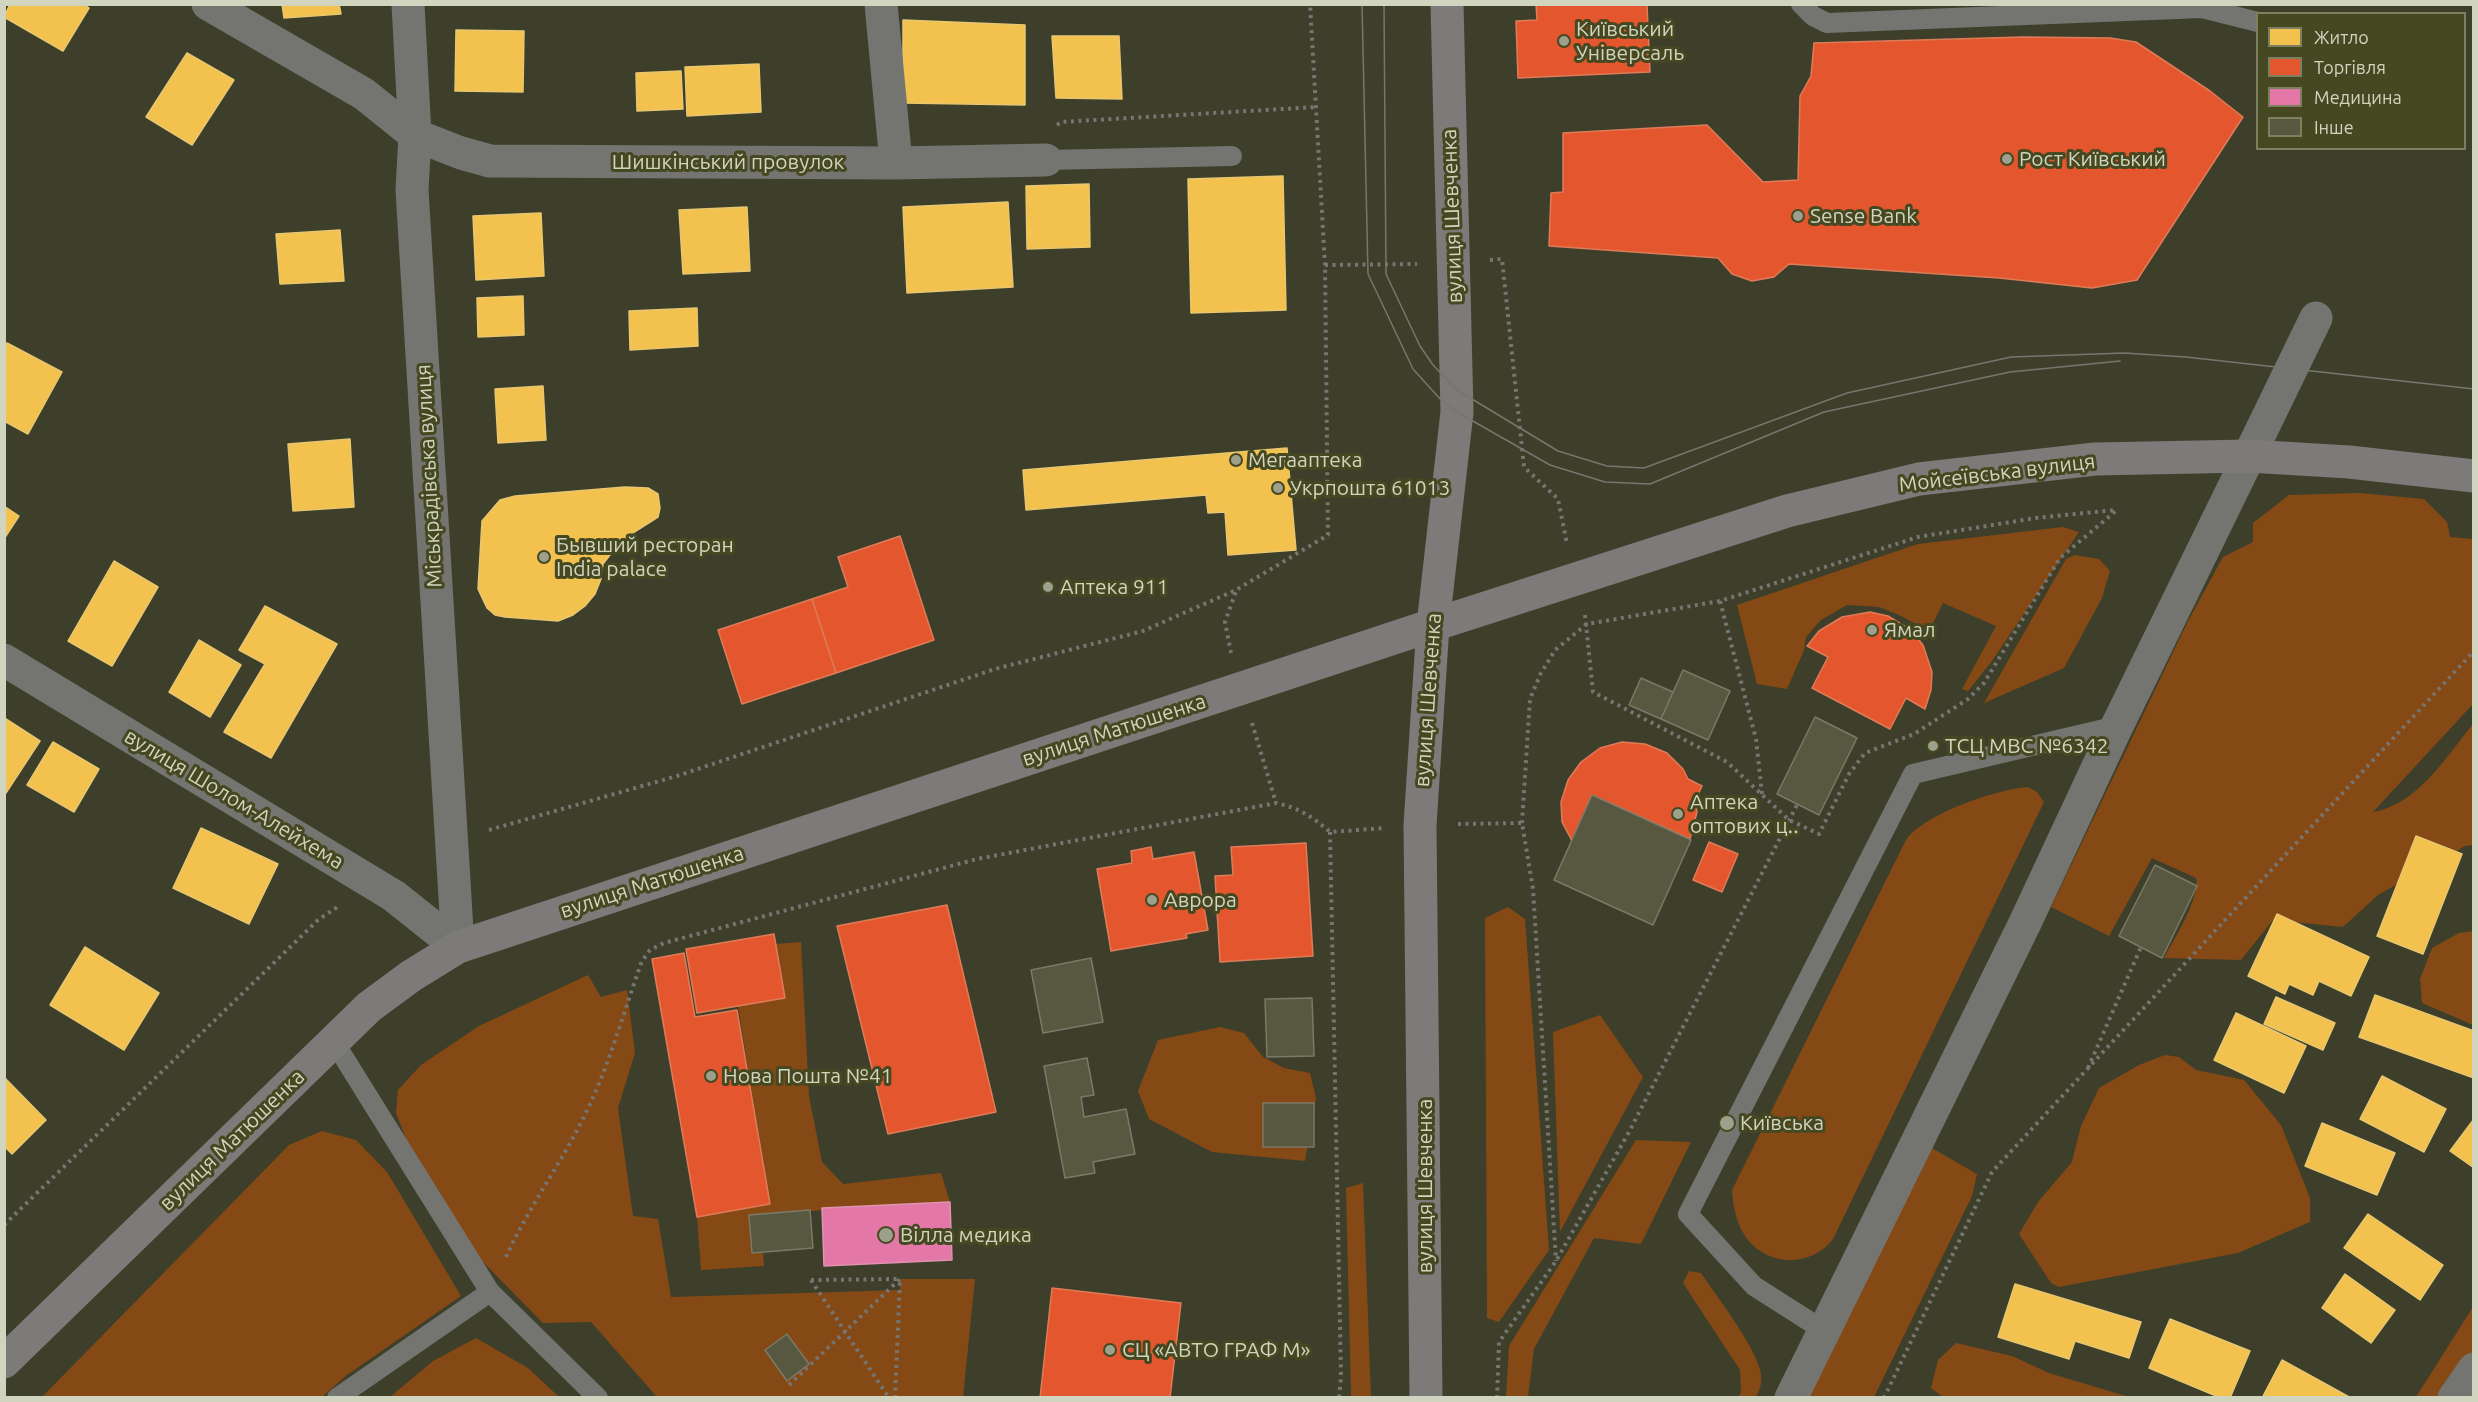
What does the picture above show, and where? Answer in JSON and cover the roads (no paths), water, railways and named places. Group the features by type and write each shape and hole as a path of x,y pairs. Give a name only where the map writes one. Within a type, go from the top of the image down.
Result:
{"main road":[{"name":"вулиця Шевченка","path":"1426,1398 1420,825 1432,625 1457,412 1447,4"},
{"name":"Мойсеївська вулиця","path":"1432,625 1787,511 1919,479 2095,459 2249,456 2349,462 2474,476"},
{"path":"1791,1398 2025,923 2117,726 2249,456"},
{"name":"вулиця Матюшенка","path":"4,1362 369,1007 411,976 458,947 1432,625"}],"street":[{"name":"Шишкінський провулок","path":"208,4 364,94 415,135 461,153 490,161 896,163 1046,160"},
{"name":"Міськрадівська вулиця","path":"408,4 415,135 412,190 458,947"},
{"path":"881,4 896,163"},
{"path":"2249,456 2316,318"},
{"name":"вулиця Шолом-Алейхема","path":"4,660 394,896 458,947"},
{"path":"2454,1398 2474,1369"}],"lane":[{"path":"1801,4 1813,16 1827,23 2202,8 2256,22"},
{"path":"1046,160 1232,156"},
{"path":"1823,1330 1754,1286 1688,1214 1912,774 2117,726"},
{"path":"333,1040 490,1292 598,1398"},
{"path":"337,1398 490,1292"}],"tram line":[{"path":"1362,4 1368,274 1413,369 1442,401 1457,412 1550,465 1605,482 1650,484 1824,412 2010,372 2120,361"},
{"path":"1384,4 1386,274 1420,346 1433,365 1457,390 1558,451 1607,466 1644,468 1847,393 2011,357 2124,353 2186,357 2474,389"}],"place":[{"name":"Київський Універсаль","path":"1564,41"},
{"name":"Рост Київський","path":"2007,159"},
{"name":"Sense Bank","path":"1798,216"},
{"name":"Мегааптека","path":"1236,460"},
{"name":"Укрпошта 61013","path":"1278,488"},
{"name":"Бывший ресторан India palace","path":"544,557"},
{"name":"Аптека 911","path":"1048,587"},
{"name":"Ямал","path":"1872,630"},
{"name":"ТСЦ МВС №6342","path":"1933,746"},
{"name":"Аптека оптових ц‥","path":"1678,814"},
{"name":"Аврора","path":"1152,900"},
{"name":"Нова Пошта №41","path":"711,1076"},
{"name":"Київська","path":"1727,1123"},
{"name":"Вілла медика","path":"886,1235"},
{"name":"СЦ «АВТО ГРАФ М»","path":"1110,1350"}]}
